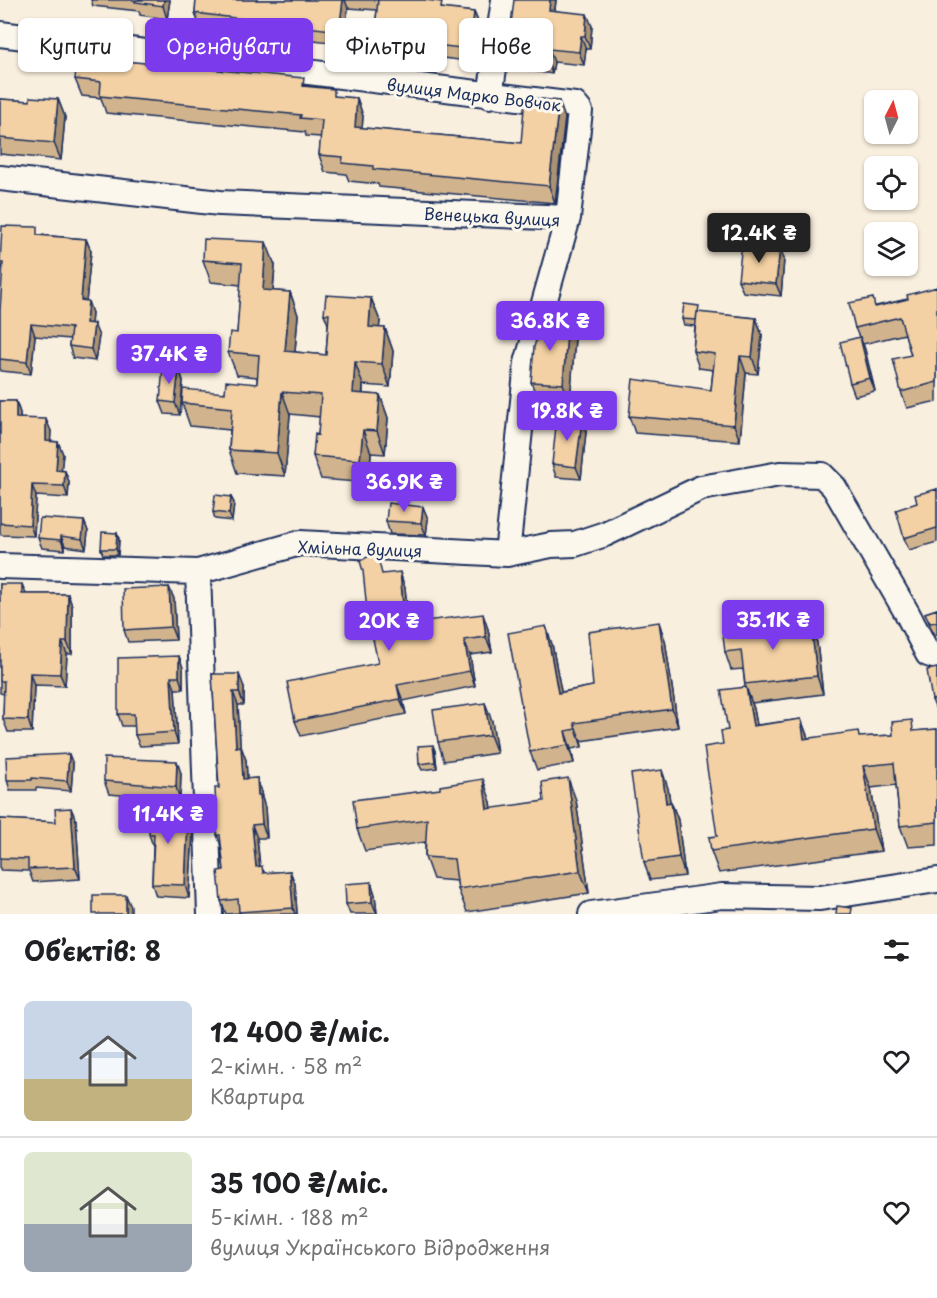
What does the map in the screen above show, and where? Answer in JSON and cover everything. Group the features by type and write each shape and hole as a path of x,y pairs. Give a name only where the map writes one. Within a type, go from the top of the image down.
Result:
{"street":[{"path":"490,96 504,0"},
{"name":"вулиця Марко Вовчок","path":"0,34 574,105 580,111 568,218"},
{"name":"Венецька вулиця","path":"0,178 220,203 568,218 527,363 507,554"},
{"path":"507,554 551,545 575,544 605,534 701,488 780,474 822,475 834,487 907,613 927,654 937,657"},
{"name":"Хмільна вулиця","path":"0,566 198,572 300,543 507,554"},
{"path":"198,572 210,914"},
{"path":"591,914 820,898 937,880"}],"building":[{"path":"136,0 164,0 163,6 135,2"},
{"path":"196,0 343,0 341,18 325,18 325,29 313,28 313,18 235,18 195,13"},
{"path":"378,0 442,2 441,8 474,12 473,18 459,18 459,48 447,46 447,18 376,18"},
{"path":"514,0 550,0 549,10 587,14 585,36 581,36 579,52 553,49 553,18 512,18"},
{"path":"133,62 145,63 145,72 241,72 304,78 303,86 334,89 334,96 357,98 355,127 521,143 525,97 559,101 549,186 373,169 373,166 342,163 343,157 319,155 322,120 300,118 301,115 100,96 101,82 75,79 76,72 133,72"},
{"path":"30,97 58,99 54,143 0,138 0,99 30,101"},
{"path":"2,226 37,227 37,235 86,239 81,300 88,301 86,323 94,324 91,349 69,346 71,328 31,324 27,362 0,359"},
{"path":"204,239 266,242 263,290 290,292 285,351 326,355 329,314 324,314 326,295 371,298 369,327 385,328 382,364 355,362 353,393 380,395 377,431 363,430 360,460 313,456 315,434 318,435 321,395 282,392 277,453 229,450 232,408 182,403 183,389 225,393 226,381 257,384 259,355 228,352 230,332 237,333 242,263 203,260"},
{"path":"742,243 780,247 776,284 738,280"},
{"path":"937,287 937,382 901,392 893,359 911,355 900,317 855,328 849,303 873,298 875,307 908,299 907,295"},
{"path":"684,304 699,306 696,320 682,319"},
{"path":"697,312 756,318 752,357 740,356 734,425 629,416 633,379 711,390 715,354 693,351"},
{"path":"543,317 568,320 563,384 531,382 534,347"},
{"path":"860,337 870,378 850,383 840,342"},
{"path":"163,367 179,368 175,403 160,401"},
{"path":"0,401 16,401 16,418 46,419 46,441 58,442 56,470 65,471 64,486 32,485 30,525 0,523"},
{"path":"557,417 582,420 576,467 552,464"},
{"path":"937,489 937,528 904,538 896,510 917,503 915,495"},
{"path":"215,495 231,497 229,514 213,512"},
{"path":"388,503 423,507 421,523 386,521"},
{"path":"40,518 84,521 82,539 61,536 61,540 38,538"},
{"path":"102,532 117,533 116,549 101,549"},
{"path":"369,556 378,558 382,574 400,572 404,616 423,611 425,621 483,614 486,637 464,640 470,671 397,685 400,699 295,721 287,682 378,663 360,561"},
{"path":"0,584 22,584 22,594 68,594 67,642 62,642 60,674 30,673 28,720 3,719 4,681 0,681"},
{"path":"169,587 171,627 124,630 123,589"},
{"path":"937,609 937,622 930,623 925,613"},
{"path":"780,620 781,628 811,625 817,676 745,684 741,650 725,652 723,636 734,635 732,626"},
{"path":"659,622 672,709 574,723 576,729 565,731 568,745 530,752 508,633 546,626 558,693 593,686 588,632"},
{"path":"179,656 179,677 171,677 174,732 135,735 134,714 118,714 118,658"},
{"path":"937,668 937,699 932,700 927,670"},
{"path":"212,674 239,674 239,692 233,692 236,747 241,746 243,779 257,778 258,795 260,795 262,824 252,825 256,867 262,866 263,873 290,871 293,908 239,912 238,899 221,901 218,871 224,870 220,835 217,835 215,788 219,788"},
{"path":"746,687 753,726 801,719 804,739 858,731 859,737 893,735 892,722 912,720 913,731 937,729 937,822 900,826 894,763 863,766 873,829 711,851 709,837 717,836 704,747 723,744 721,731 728,730 721,690"},
{"path":"485,703 490,735 438,742 433,710"},
{"path":"433,745 435,762 419,764 418,746"},
{"path":"69,754 67,781 32,778 32,780 7,780 6,757"},
{"path":"104,758 177,761 176,787 104,781"},
{"path":"662,770 666,803 671,802 679,857 644,862 631,774"},
{"path":"568,778 580,871 458,889 454,859 425,857 427,819 357,829 353,800 440,789 440,786 483,779 487,809 544,801 542,782"},
{"path":"175,802 174,820 188,820 185,885 152,884 154,834 149,834 150,804"},
{"path":"71,808 75,867 28,869 28,859 0,858 0,819 56,822 55,809"},
{"path":"371,882 372,902 346,904 345,884"},
{"path":"93,895 126,895 126,914 93,914"},
{"path":"837,906 852,908 851,914 836,914"}]}
